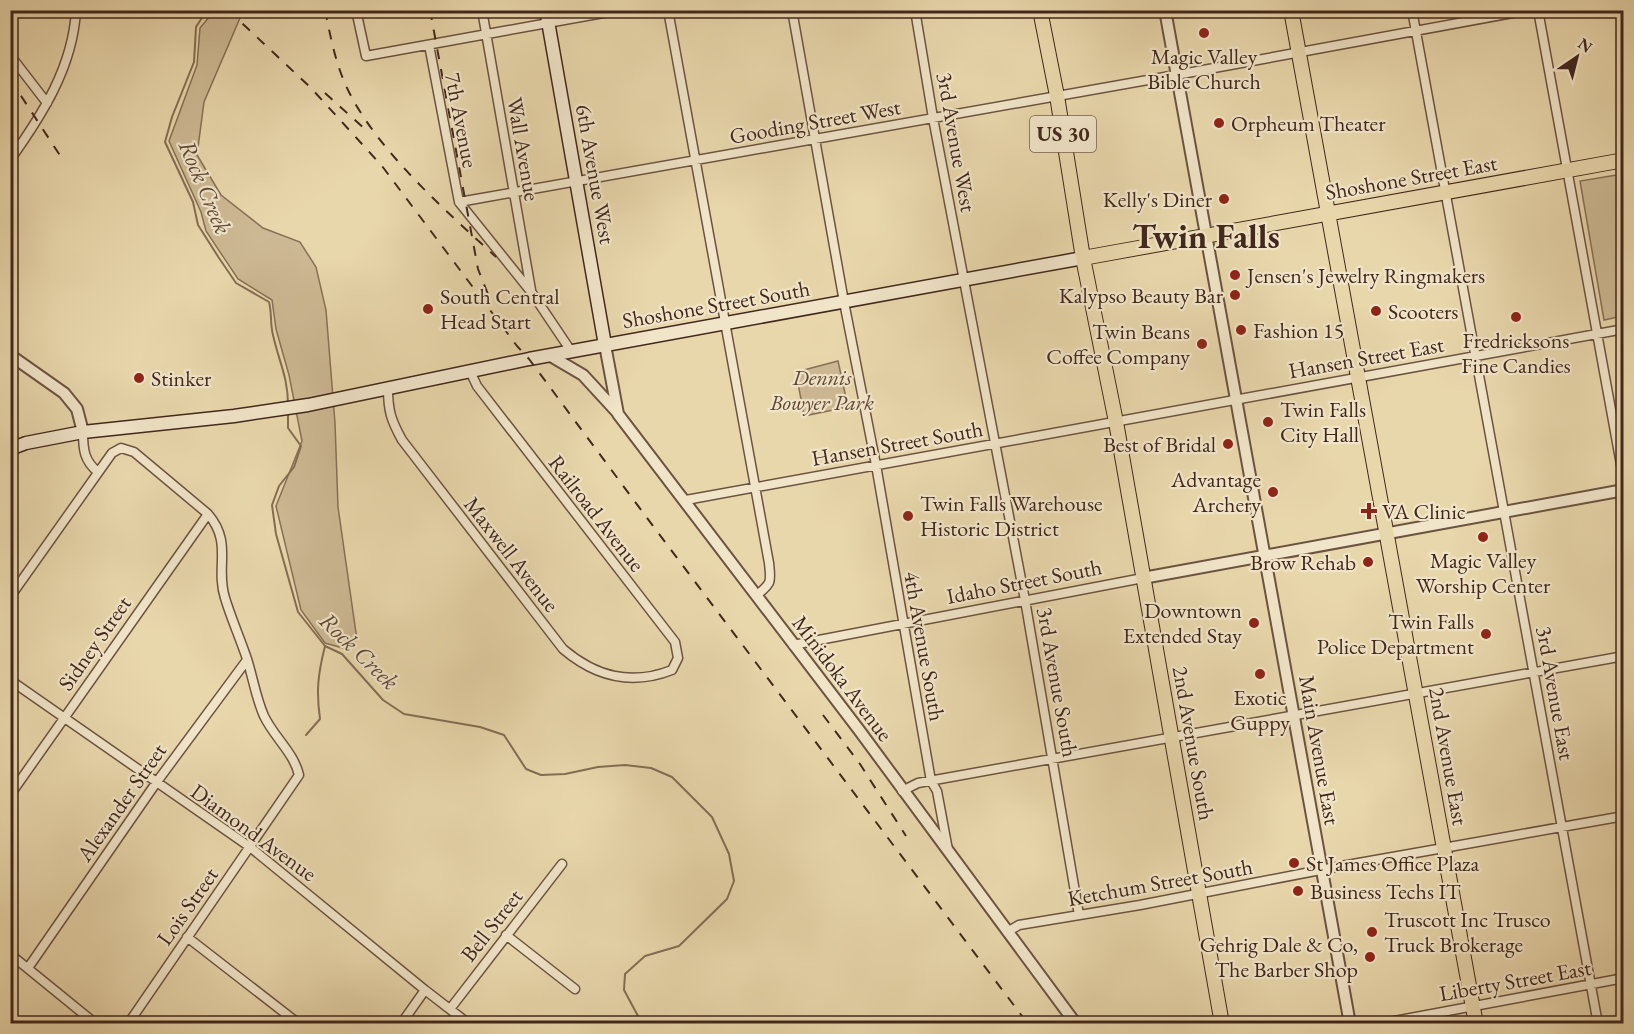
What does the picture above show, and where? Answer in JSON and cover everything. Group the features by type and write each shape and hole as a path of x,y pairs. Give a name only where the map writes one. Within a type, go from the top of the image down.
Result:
{"main road":[{"name":"6th Avenue West","path":"546,10 605,345"},
{"name":"US 30","path":"1040,10 1057,96 1083,258"},
{"name":"2nd Avenue East","path":"1291,10 1476,1023"},
{"name":"Shoshone Street East","path":"1206,235 1623,160"},
{"name":"Shoshone Street South","path":"10,449 26,443 83,432 234,416 308,405 571,351 1206,235"},
{"name":"2nd Avenue South","path":"1083,258 1116,422 1222,1023"}],"street":[{"path":"10,160 47,103 62,69 75,31 76,10"},
{"path":"356,10 366,56 620,10"},
{"name":"Wall Avenue","path":"482,10 532,293"},
{"path":"668,10 771,580 769,585 757,595"},
{"name":"4th Avenue South","path":"792,10 844,302 876,465 931,781 937,791 949,854"},
{"name":"3rd Avenue West","path":"915,10 964,280"},
{"name":"Main Avenue East","path":"1165,10 1350,1023"},
{"name":"3rd Avenue East","path":"1412,10 1598,1023"},
{"name":"Gooding Street West","path":"459,202 1528,10"},
{"path":"1538,10 1623,481"},
{"name":"7th Avenue","path":"429,45 459,202"},
{"path":"10,55 47,103"},
{"path":"459,202 532,293 571,351"},
{"name":"3rd Avenue South","path":"964,280 1025,600 1078,915"},
{"name":"Hansen Street East","path":"1116,422 1623,329"},
{"name":"Minidoka Avenue","path":"605,345 618,414 686,500 859,730 1076,1023"},
{"path":"10,355 64,393 76,409 83,432 85,457 88,464 98,472"},
{"path":"549,356 583,375 618,414"},
{"name":"Railroad Avenue","path":"470,371 483,395 675,642 678,658 672,670 661,674"},
{"name":"Maxwell Avenue","path":"385,388 391,420 402,440 563,649 578,661 613,676 653,678 661,674"},
{"name":"Hansen Street South","path":"686,500 1116,422"},
{"path":"10,597 112,453 121,448 134,452 218,525 224,594 247,660"},
{"name":"Idaho Street South","path":"793,645 1623,490"},
{"name":"Sidney Street","path":"10,795 208,514"},
{"path":"902,791 918,783 1623,656"},
{"name":"Alexander Street","path":"28,968 156,783 247,660"},
{"name":"Lois Street","path":"128,1023 299,776 296,763 276,737 263,713 247,660"},
{"name":"Diamond Avenue","path":"10,680 250,847 425,990 469,1023"},
{"name":"Ketchum Street South","path":"1007,932 1019,925 1140,905 1623,816"},
{"name":"Bell Street","path":"450,1009 562,864"},
{"path":"506,935 576,989"},
{"path":"187,937 299,1023"},
{"path":"10,954 96,1023"},
{"name":"Liberty Street East","path":"1378,1023 1623,978"},
{"path":"401,1023 425,990"}],"green space":[{"path":"214,11 243,11 204,102 197,155 221,195 263,228 300,242 316,267 326,310 335,423 338,507 357,640 346,649 325,643 301,610 276,506 302,441 289,375 276,329 272,300 238,279 206,231 201,212 169,141 197,65 200,28"},
{"path":"1623,174 1623,316 1604,320 1580,181"},
{"name":"Dennis Bowyer Park","path":"838,361 848,407 804,416 796,372"}],"waterway":[{"name":"Rock Creek","path":"207,10 196,27 194,62 172,117 165,142 193,202 198,225 219,258 236,283 269,302 272,331 285,378 288,405"},
{"name":"Rock Creek","path":"288,414 288,428 301,446 294,467 279,486 272,505 276,534 298,612 325,646 342,654 383,700 404,714 480,727 504,735 526,769 541,775 565,774 598,767 625,765 651,768 672,777 712,817 729,854 734,881 727,899 679,946 645,956 625,974 624,990 638,1016 647,1024"},
{"path":"306,735 320,719 318,682 325,646"}],"railway":[{"path":"228,10 311,88 382,166 1028,1024"},
{"path":"325,10 341,74 363,116 416,181 496,257"},
{"path":"430,10 478,269 491,302"},
{"path":"10,79 61,157"},
{"path":"325,93 367,131"},
{"path":"823,715 860,764 906,836"}],"place":[{"name":"Magic Valley Bible Church","path":"1204,33"},
{"name":"Orpheum Theater","path":"1219,123"},
{"name":"Kelly's Diner","path":"1224,199"},
{"name":"Jensen's Jewelry Ringmakers","path":"1235,275"},
{"name":"Kalypso Beauty Bar","path":"1235,295"},
{"name":"South Central Head Start","path":"428,309"},
{"name":"Scooters","path":"1376,311"},
{"name":"Fredricksons Fine Candies","path":"1516,317"},
{"name":"Fashion 15","path":"1241,330"},
{"name":"Twin Beans Coffee Company","path":"1202,344"},
{"name":"Stinker","path":"139,378"},
{"name":"Twin Falls City Hall","path":"1268,422"},
{"name":"Best of Bridal","path":"1228,444"},
{"name":"Advantage Archery","path":"1273,492"},
{"name":"VA Clinic","path":"1369,511"},
{"name":"Twin Falls Warehouse Historic District","path":"908,516"},
{"name":"Magic Valley Worship Center","path":"1483,537"},
{"name":"Brow Rehab","path":"1368,562"},
{"name":"Downtown Extended Stay","path":"1254,623"},
{"name":"Twin Falls Police Department","path":"1486,634"},
{"name":"Exotic Guppy","path":"1260,674"},
{"name":"St James Office Plaza","path":"1294,863"},
{"name":"Business Techs IT","path":"1298,891"},
{"name":"Truscott Inc Trusco Truck Brokerage","path":"1372,932"},
{"name":"Gehrig Dale & Co, The Barber Shop","path":"1370,957"}],"district":[{"name":"Twin Falls","path":"1206,236"}]}
